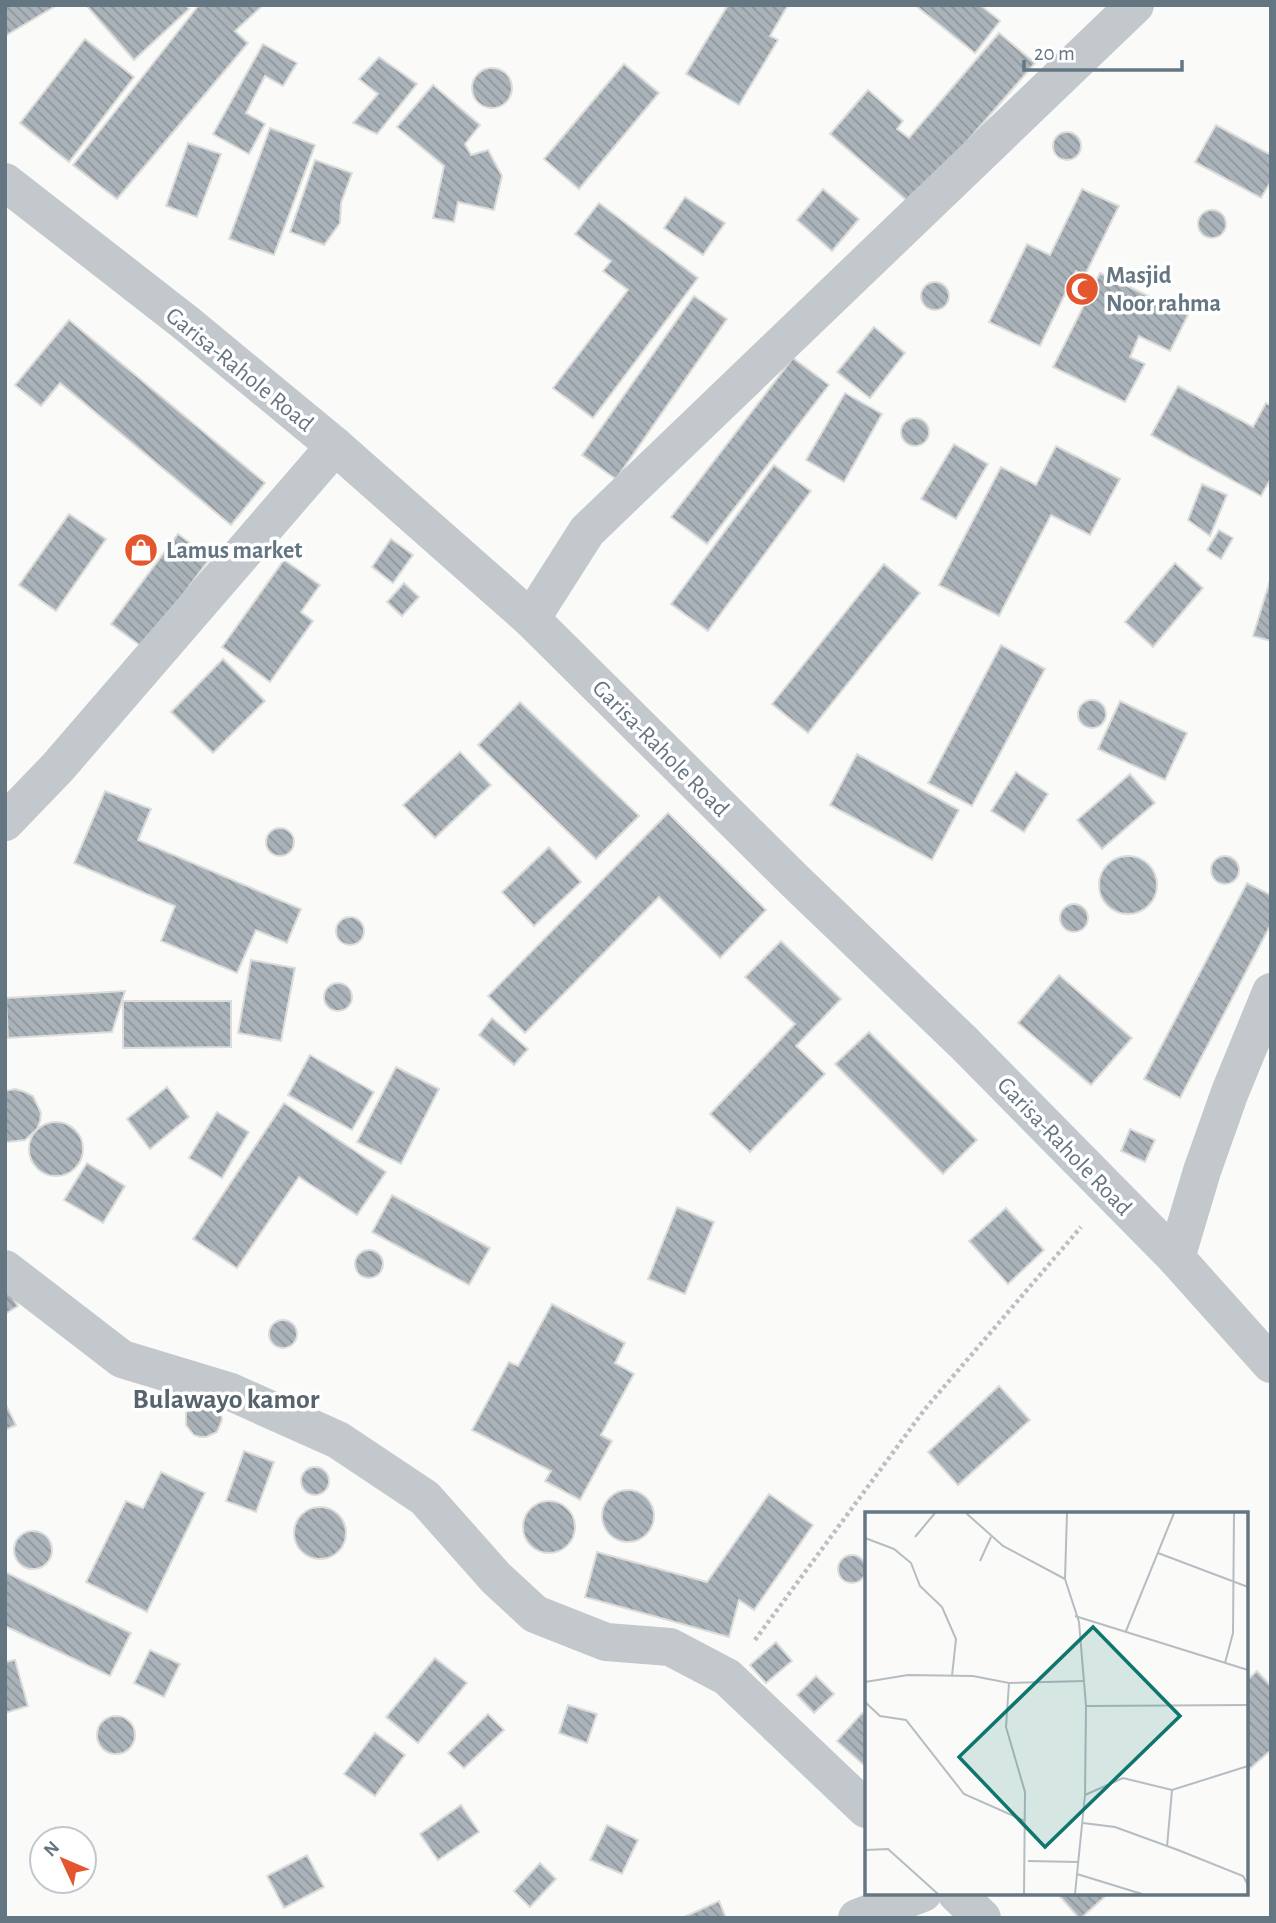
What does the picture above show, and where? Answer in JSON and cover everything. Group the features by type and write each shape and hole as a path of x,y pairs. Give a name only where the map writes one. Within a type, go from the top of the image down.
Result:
{"street":[{"path":"531,619 587,531 1135,5"},
{"name":"Garisa-Rahole Road","path":"5,182 186,323 335,446 531,619 794,880 964,1042 1176,1258 1271,1364"},
{"path":"5,822 58,767 335,446"},
{"path":"1176,1258 1202,1171 1271,992"},
{"path":"5,1269 122,1359 231,1392 338,1440 425,1498 496,1578 535,1614 606,1642 670,1647 727,1677 865,1808"},
{"path":"857,1918 918,1895"},
{"path":"958,1895 982,1918"}],"path":[{"path":"727,1677 925,1409 1111,1192"}],"building":[{"path":"5,5 57,5 5,36"},
{"path":"86,5 185,5 189,9 134,60"},
{"path":"199,5 263,5 235,31 248,43 117,199 73,165"},
{"path":"728,5 788,5 770,36 778,40 739,105 686,74"},
{"path":"915,5 980,5 1000,21 975,53"},
{"path":"999,33 1035,63 912,205 830,134 868,90 903,121 897,129 909,138"},
{"path":"85,39 134,77 69,162 20,123"},
{"path":"263,44 297,63 283,86 265,76 246,113 265,124 249,154 213,134"},
{"path":"379,57 417,84 377,134 353,123 378,94 359,79"},
{"path":"624,64 659,93 579,189 544,159"},
{"path":"492,68 506,74 512,88 506,102 492,108 478,102 472,88 478,74"},
{"path":"433,85 480,125 465,144 471,155 488,150 502,176 494,210 458,202 454,222 433,218 444,166 397,127"},
{"path":"1216,125 1271,155 1271,181 1261,198 1195,162"},
{"path":"270,128 315,145 274,255 229,239"},
{"path":"1067,132 1077,136 1081,146 1077,156 1067,160 1057,156 1053,146 1057,136"},
{"path":"188,143 221,154 197,217 166,206"},
{"path":"315,160 352,173 341,203 340,223 324,245 290,232"},
{"path":"823,189 859,219 832,251 797,220"},
{"path":"1082,189 1119,206 1085,275 1076,271 1040,346 989,322 1027,244 1050,255"},
{"path":"685,197 725,223 703,255 664,228"},
{"path":"599,203 698,278 593,418 553,388 628,290 603,271 611,261 575,234"},
{"path":"1212,210 1222,214 1226,224 1222,234 1212,238 1202,234 1198,224 1202,214"},
{"path":"1100,273 1188,315 1170,351 1139,336 1130,357 1145,364 1125,402 1053,367"},
{"path":"935,282 945,286 949,296 945,306 935,310 925,306 921,296 925,286"},
{"path":"694,296 727,319 616,479 582,455"},
{"path":"69,320 265,483 231,525 60,383 41,406 15,385"},
{"path":"874,327 905,353 870,398 837,372"},
{"path":"793,358 829,385 707,544 671,517"},
{"path":"1178,386 1253,427 1266,403 1271,406 1271,478 1261,496 1151,435"},
{"path":"845,393 882,414 844,482 806,460"},
{"path":"915,418 925,422 929,432 925,442 915,446 905,442 901,432 905,422"},
{"path":"954,444 988,464 956,519 921,499"},
{"path":"1056,446 1120,479 1090,535 1051,515 999,616 939,585 1001,467 1036,485"},
{"path":"774,465 811,491 708,631 671,604"},
{"path":"1202,484 1227,495 1210,536 1188,520"},
{"path":"69,514 106,539 56,611 19,585"},
{"path":"1219,530 1233,538 1221,559 1207,550"},
{"path":"178,534 210,558 144,648 111,624"},
{"path":"391,539 413,555 393,583 372,567"},
{"path":"284,560 320,585 301,612 313,621 270,682 222,647"},
{"path":"1175,563 1203,588 1153,647 1125,622"},
{"path":"884,564 920,593 808,733 772,704"},
{"path":"1271,577 1271,641 1253,636"},
{"path":"404,583 419,597 402,616 387,602"},
{"path":"1001,645 1045,669 972,806 928,783"},
{"path":"223,659 265,701 213,753 171,712"},
{"path":"1092,700 1102,704 1106,714 1102,724 1092,728 1082,724 1078,714 1082,704"},
{"path":"1120,701 1187,733 1165,780 1098,749"},
{"path":"520,702 639,816 596,859 478,745"},
{"path":"460,752 491,785 435,838 403,805"},
{"path":"857,754 959,810 932,860 830,805"},
{"path":"1016,772 1048,794 1024,832 991,811"},
{"path":"1130,774 1155,803 1102,849 1077,820"},
{"path":"105,791 151,809 138,840 301,909 287,943 256,930 237,973 161,941 175,906 74,863"},
{"path":"668,813 766,910 720,958 659,897 525,1033 488,996"},
{"path":"280,828 290,832 294,842 290,852 280,856 270,852 266,842 270,832"},
{"path":"549,847 581,882 534,926 502,892"},
{"path":"1122,856 1134,856 1149,864 1157,879 1157,891 1149,906 1134,914 1122,914 1107,906 1099,891 1099,879 1107,864"},
{"path":"1225,856 1235,860 1239,870 1235,880 1225,884 1215,880 1211,870 1215,860"},
{"path":"1247,883 1271,895 1271,924 1180,1098 1144,1079"},
{"path":"1074,904 1084,908 1088,918 1084,928 1074,932 1064,928 1060,918 1064,908"},
{"path":"350,917 360,921 364,931 360,941 350,945 340,941 336,931 340,921"},
{"path":"781,941 841,999 796,1046 825,1074 750,1152 710,1114 795,1024 745,977"},
{"path":"251,960 295,968 281,1041 238,1033"},
{"path":"1059,975 1132,1038 1091,1085 1018,1023"},
{"path":"338,983 348,987 352,997 348,1007 338,1011 328,1007 324,997 328,987"},
{"path":"125,991 112,1032 8,1038 6,998"},
{"path":"123,1001 231,1001 231,1047 123,1048"},
{"path":"492,1018 528,1049 514,1065 479,1035"},
{"path":"869,1032 977,1140 943,1174 835,1064"},
{"path":"310,1055 374,1092 352,1130 288,1095"},
{"path":"396,1067 439,1089 401,1164 357,1142"},
{"path":"167,1087 189,1117 150,1149 127,1119"},
{"path":"15,1089 33,1096 41,1113 40,1121 37,1129 25,1140 8,1142 5,1141 5,1091"},
{"path":"284,1103 386,1172 357,1215 299,1177 237,1268 193,1239"},
{"path":"217,1112 249,1132 222,1178 189,1158"},
{"path":"56,1122 75,1130 83,1149 75,1168 56,1176 37,1168 29,1149 37,1130"},
{"path":"1130,1129 1155,1140 1145,1162 1121,1151"},
{"path":"87,1163 125,1186 103,1223 64,1200"},
{"path":"392,1195 490,1248 469,1285 372,1232"},
{"path":"677,1207 714,1222 685,1294 648,1279"},
{"path":"1006,1208 1044,1250 1008,1284 969,1241"},
{"path":"369,1250 379,1254 383,1264 379,1274 369,1278 359,1274 355,1264 359,1254"},
{"path":"5,1284 18,1306 5,1314"},
{"path":"552,1304 625,1343 615,1363 634,1374 601,1435 612,1441 580,1500 545,1481 551,1471 472,1430 509,1362 518,1366"},
{"path":"283,1320 293,1324 297,1334 293,1344 283,1348 273,1344 269,1334 273,1324"},
{"path":"999,1386 1030,1420 958,1485 928,1452"},
{"path":"198,1401 219,1408 221,1414 222,1420 217,1432 206,1437 194,1435 186,1425 186,1413"},
{"path":"5,1403 16,1425 5,1430"},
{"path":"244,1451 274,1462 256,1512 226,1501"},
{"path":"315,1467 325,1471 329,1481 325,1491 315,1495 305,1491 301,1481 305,1471"},
{"path":"161,1472 205,1493 147,1612 86,1582 126,1501 143,1508"},
{"path":"628,1490 647,1497 654,1516 647,1535 628,1542 609,1535 602,1516 609,1497"},
{"path":"769,1494 813,1525 754,1610 739,1600 729,1637 585,1597 597,1552 707,1582"},
{"path":"549,1501 568,1508 575,1527 568,1546 549,1553 530,1546 523,1527 530,1508"},
{"path":"320,1507 339,1514 346,1533 339,1552 320,1559 301,1552 294,1533 301,1514"},
{"path":"33,1531 46,1537 52,1550 46,1563 33,1569 20,1563 14,1550 20,1537"},
{"path":"852,1555 862,1559 865,1574 862,1579 852,1583 842,1579 838,1569 842,1559"},
{"path":"5,1572 131,1633 110,1676 5,1626"},
{"path":"776,1642 792,1661 766,1683 750,1665"},
{"path":"150,1650 180,1664 164,1697 134,1683"},
{"path":"435,1658 467,1683 418,1743 386,1717"},
{"path":"15,1660 28,1706 5,1713 5,1662"},
{"path":"1257,1671 1271,1686 1271,1750 1248,1770 1248,1679"},
{"path":"816,1676 834,1694 814,1713 797,1695"},
{"path":"568,1705 597,1714 587,1743 559,1733"},
{"path":"862,1713 865,1715 865,1766 837,1741"},
{"path":"488,1714 504,1730 464,1768 448,1753"},
{"path":"116,1716 129,1722 135,1735 129,1748 116,1754 103,1748 97,1735 103,1722"},
{"path":"375,1733 405,1755 375,1796 344,1774"},
{"path":"461,1805 479,1832 438,1860 420,1834"},
{"path":"607,1825 638,1840 622,1874 590,1860"},
{"path":"307,1855 324,1887 284,1908 267,1876"},
{"path":"540,1863 556,1879 530,1907 514,1891"},
{"path":"1059,1895 1107,1895 1081,1918"},
{"path":"719,1901 726,1918 682,1918"}],"place":[{"name":"Masjid Noor rahma","path":"1082,289"},
{"name":"Lamus market","path":"141,550"}],"district":[{"name":"Bulawayo kamor","path":"226,1398"}]}
